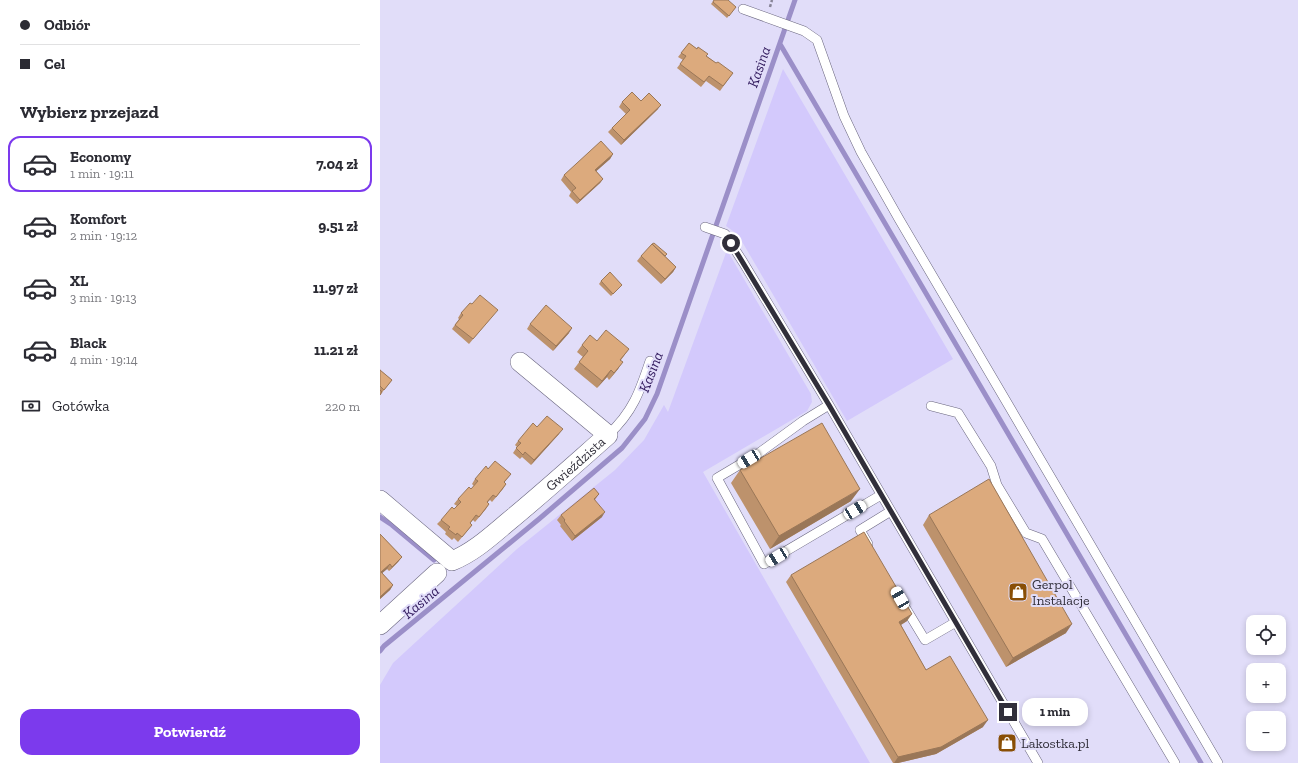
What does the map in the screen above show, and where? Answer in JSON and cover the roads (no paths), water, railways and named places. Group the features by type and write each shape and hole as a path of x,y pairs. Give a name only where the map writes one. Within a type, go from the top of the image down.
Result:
{"street":[{"name":"Gwieździsta","path":"380,500 452,561 465,556 484,542 534,501 608,435 520,362"},
{"path":"380,625 437,573"}],"lane":[{"path":"742,9 794,27 811,35 817,40 844,116 861,152 1218,763"},
{"path":"705,227 725,234 743,262 829,405 1038,763"},
{"path":"608,435 620,424 639,394 650,360"},
{"path":"829,405 803,421 759,453 716,478 764,564 881,495"},
{"path":"931,406 958,413 991,466 997,485 1026,533 1042,539 1175,763"},
{"path":"872,550 860,530 891,512"},
{"path":"900,598 925,640 956,622"}],"waterway":[{"name":"Kasina","path":"380,651 384,646 539,519 622,448 645,419 657,394 795,0"},
{"path":"780,44 1201,763"},
{"path":"380,517 392,525 434,560"}],"place":[{"name":"Gerpol Instalacje","path":"1018,592"},
{"name":"Lakostka.pl","path":"1007,743"}]}
